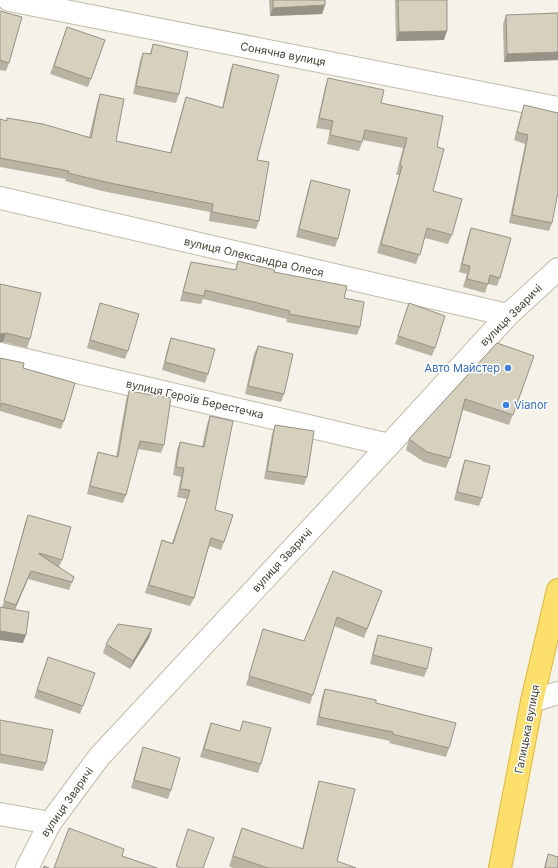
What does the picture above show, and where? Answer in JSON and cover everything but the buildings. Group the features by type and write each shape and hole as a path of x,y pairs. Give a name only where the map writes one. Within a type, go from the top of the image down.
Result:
{"highway":[{"name":"Галицька вулиця","path":"500,868 532,701 558,590"}],"street":[{"name":"Сонячна вулиця","path":"9,0 558,108"},
{"name":"вулиця Олександра Олеся","path":"0,198 508,315"},
{"name":"вулиця Зваричі","path":"27,868 50,823 99,757 508,315 558,269"},
{"name":"вулиця Героїв Берестечка","path":"0,354 389,445"},
{"path":"532,701 558,693"},
{"path":"0,814 50,823"}],"place":[{"name":"Авто Майстер","path":"508,368"},
{"name":"Vianor","path":"506,405"}]}
